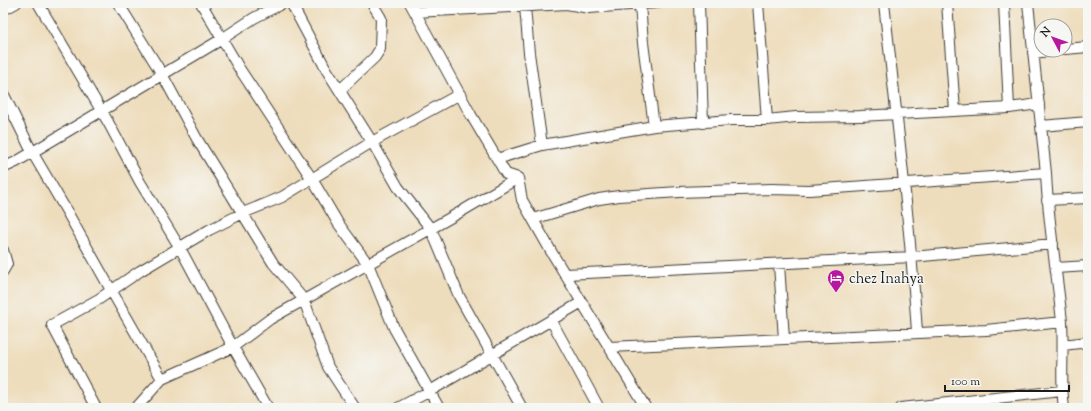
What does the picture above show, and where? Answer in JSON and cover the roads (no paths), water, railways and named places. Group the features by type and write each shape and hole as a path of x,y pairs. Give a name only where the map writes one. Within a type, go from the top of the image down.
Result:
{"street":[{"path":"3,10 16,3"},
{"path":"38,3 101,110 140,182 180,248 233,348 268,408"},
{"path":"118,3 162,74 198,139 273,263 304,300 328,367 355,408"},
{"path":"201,3 243,74 312,179 338,223 368,264 394,328 439,408"},
{"path":"3,168 222,39 254,18 283,3"},
{"path":"291,3 326,69 372,142 398,187 431,229 459,296 522,408"},
{"path":"340,90 375,58 380,49 381,18 372,3"},
{"path":"410,3 506,174 518,178"},
{"path":"415,12 567,4 589,8 604,5 656,3"},
{"path":"699,3 703,123"},
{"path":"758,3 767,120"},
{"path":"884,3 905,184 917,332"},
{"path":"947,3 955,111"},
{"path":"1004,3 1009,108"},
{"path":"1028,3 1033,53"},
{"path":"640,4 643,43 654,126"},
{"path":"525,7 530,60 542,145"},
{"path":"1073,48 1088,47"},
{"path":"1034,58 1046,173 1047,200 1062,322 1062,391 1064,408"},
{"path":"3,93 32,152 162,379"},
{"path":"96,408 52,325 99,299 110,290 140,271 209,230 243,213 282,197 372,142 460,94"},
{"path":"498,159 542,145 654,126 731,120 860,116 1009,108 1039,104"},
{"path":"1041,126 1088,122"},
{"path":"533,219 598,199 619,196 771,189 809,190 1046,173"},
{"path":"136,408 162,379 233,348 270,319 431,229 518,178"},
{"path":"518,178 522,200 646,408"},
{"path":"1047,200 1088,198"},
{"path":"566,274 912,257 1053,244"},
{"path":"3,250 7,264 3,271"},
{"path":"779,264 784,340"},
{"path":"1056,268 1088,266"},
{"path":"398,408 430,391 582,302"},
{"path":"552,320 600,408"},
{"path":"609,347 986,330 1062,322"},
{"path":"1063,345 1088,342"},
{"path":"901,408 1062,391"}],"place":[{"name":"chez Inahya","path":"836,293"}]}
